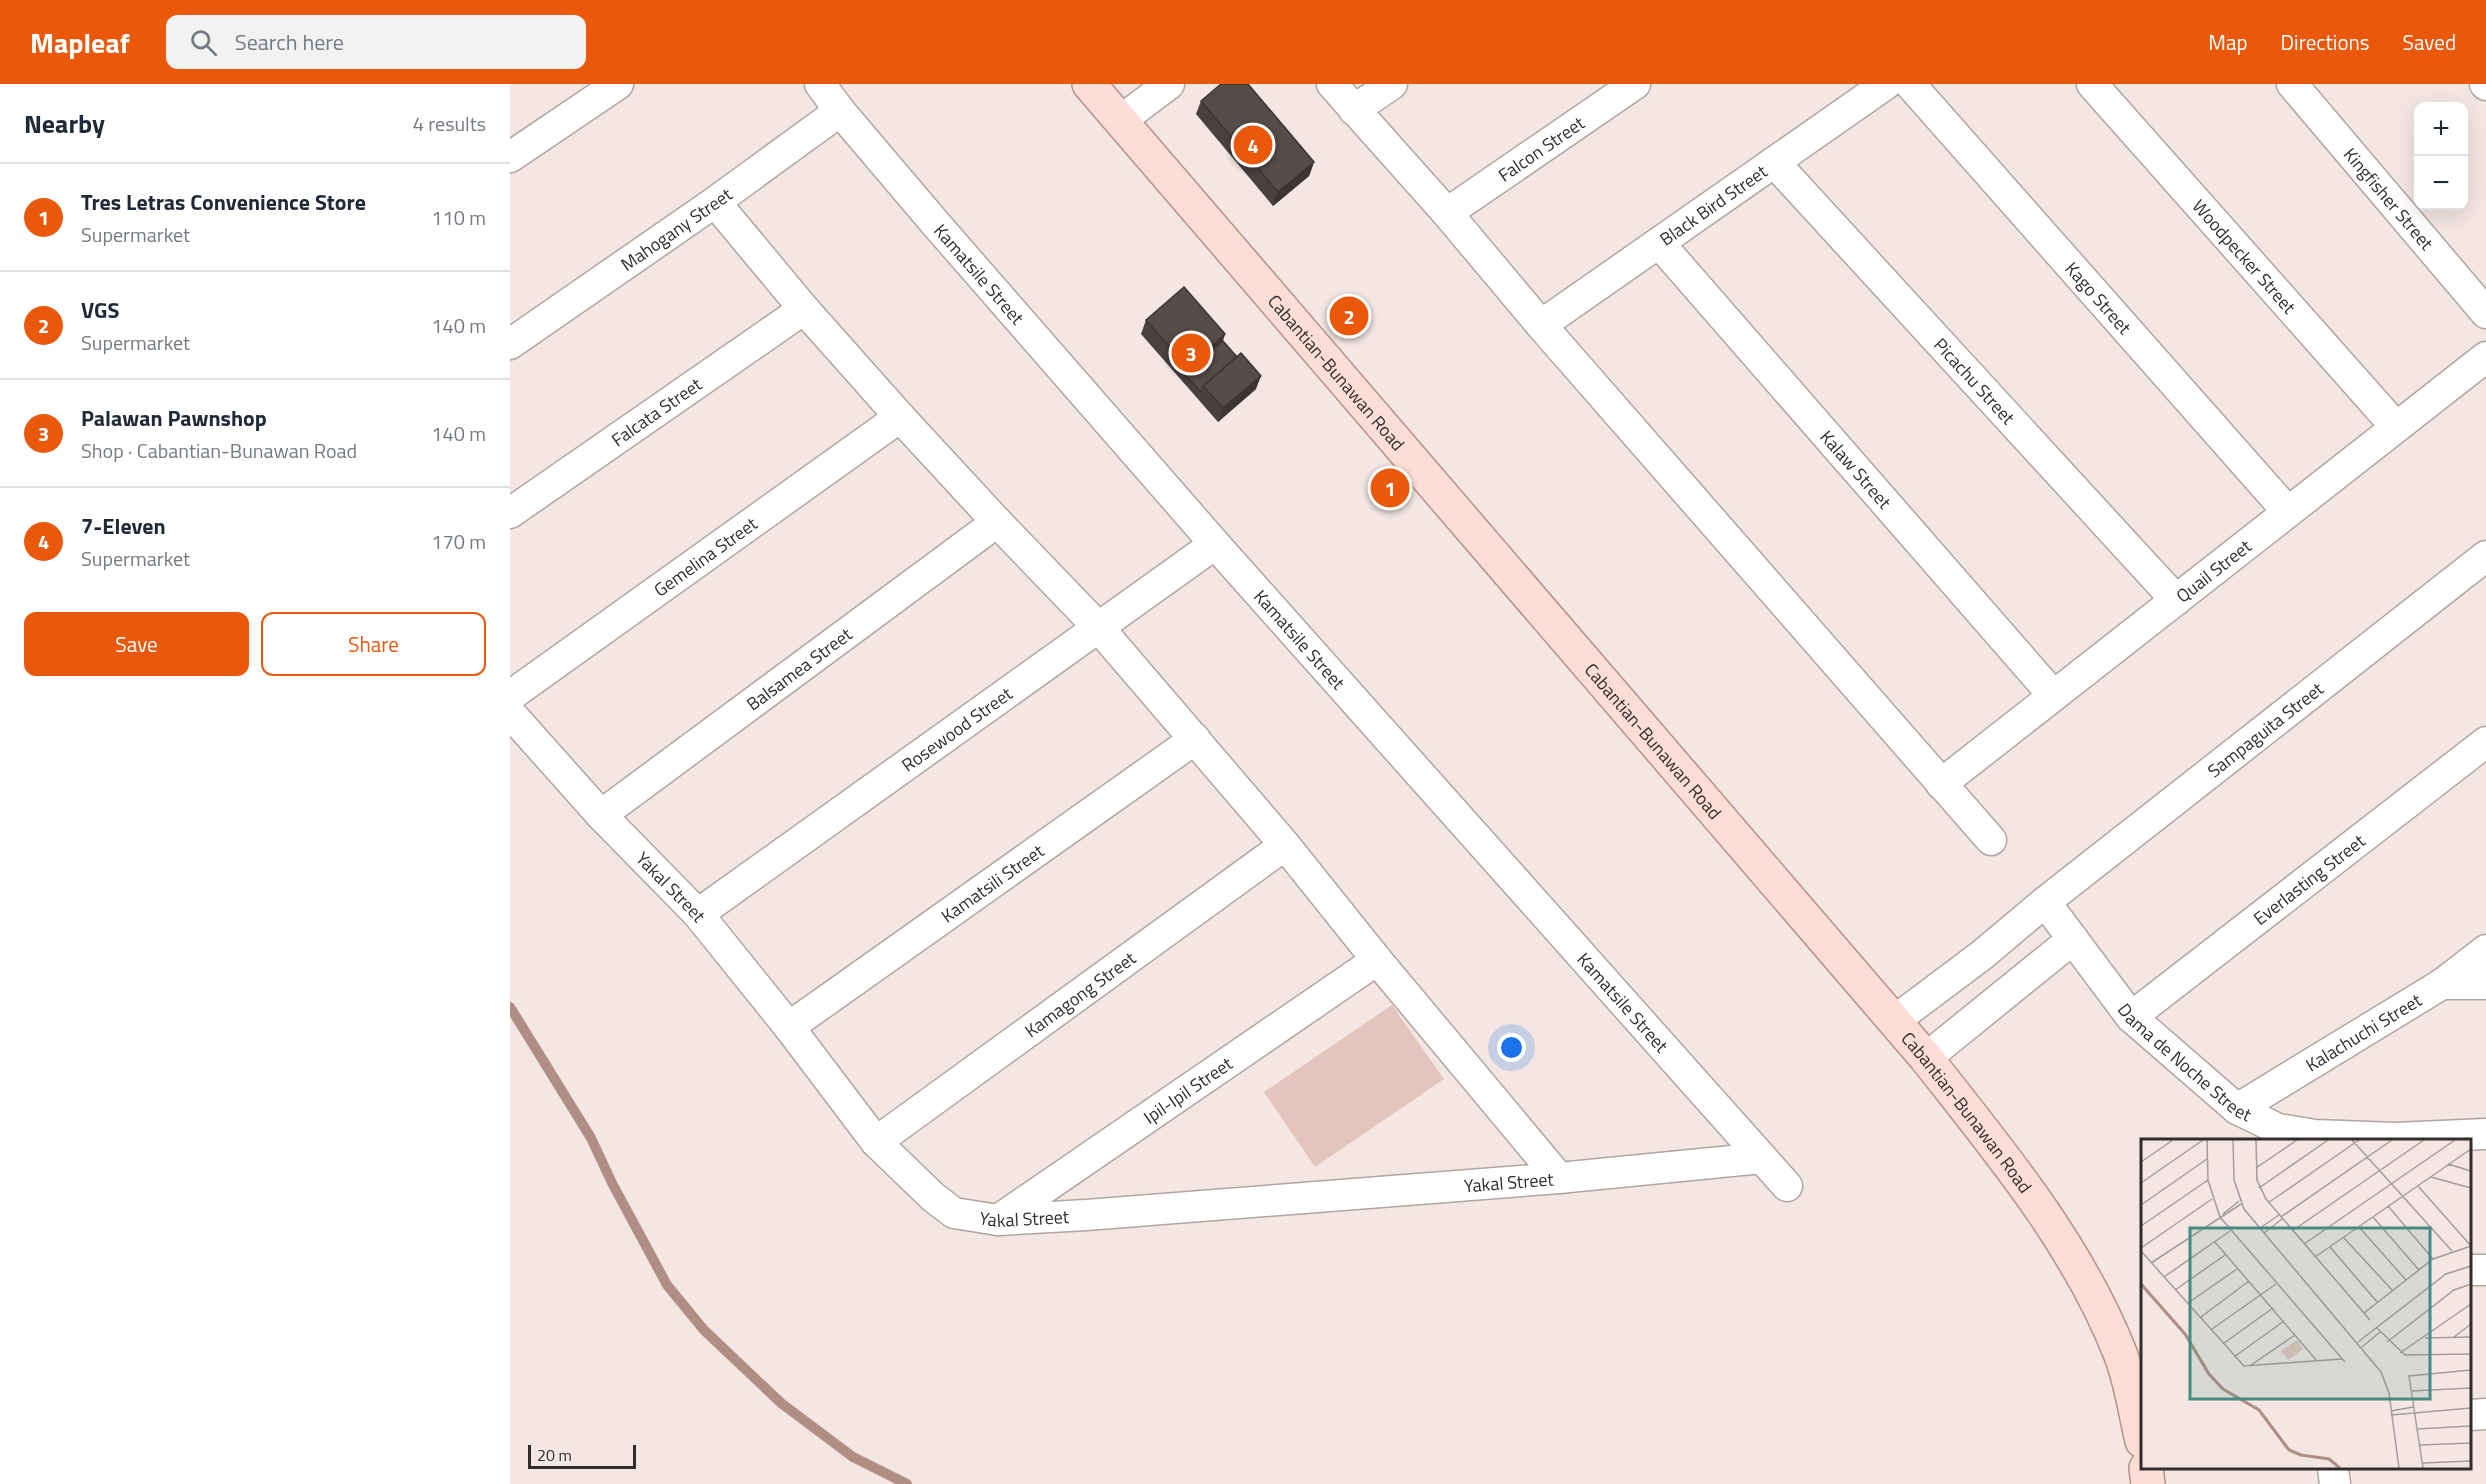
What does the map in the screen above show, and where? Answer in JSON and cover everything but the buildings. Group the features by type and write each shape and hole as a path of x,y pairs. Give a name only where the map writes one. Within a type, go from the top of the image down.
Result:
{"main road":[{"name":"Cabantian-Bunawan Road","path":"1091,85 1926,1058 2017,1174 2080,1269 2121,1354 2141,1437"},
{"path":"2146,1469 2148,1484"}],"street":[{"path":"510,157 618,84"},
{"name":"Kamatsile Street","path":"820,84 840,111 1215,544 1787,1186"},
{"path":"1120,121 1169,84"},
{"path":"1332,84 1447,213 1541,325 1991,840"},
{"path":"1354,110 1392,84"},
{"name":"Falcon Street","path":"1447,213 1635,84"},
{"name":"Black Bird Street","path":"1541,325 1886,84"},
{"name":"Kago Street","path":"1910,84 2288,512"},
{"name":"Woodpecker Street","path":"2092,84 2396,427"},
{"name":"Kingfisher Street","path":"2292,84 2486,313"},
{"name":"Mahogany Street","path":"510,344 715,202 840,111"},
{"name":"Picachu Street","path":"1774,162 2176,600"},
{"path":"715,202 804,309 900,417 1099,628 1195,739 1559,1178"},
{"name":"Kalaw Street","path":"1659,243 2053,696"},
{"name":"Falcata Street","path":"510,513 804,309"},
{"name":"Quail Street","path":"1941,784 2486,357"},
{"name":"Gemelina Street","path":"510,696 900,417"},
{"name":"Balsamea Street","path":"601,815 997,522"},
{"name":"Rosewood Street","path":"698,914 1215,544"},
{"name":"Sampaguita Street","path":"1894,1021 1982,955 2045,902 2486,556"},
{"name":"Yakal Street","path":"510,713 601,815 698,914 789,1027 876,1142 933,1197 954,1213 998,1220 1559,1178 1762,1158"},
{"name":"Kamatsili Street","path":"789,1027 1195,739"},
{"name":"Everlasting Street","path":"2131,1017 2486,742"},
{"name":"Kamagong Street","path":"876,1142 1285,845"},
{"name":"Dama de Noche Street","path":"2045,902 2131,1017 2237,1109 2278,1129 2315,1135 2395,1138 2486,1134"},
{"path":"1926,1058 2073,939"},
{"name":"Kalachuchi Street","path":"2237,1109 2442,984 2486,950"},
{"name":"Ipil-Ipil Street","path":"998,1220 1377,960"},
{"path":"2442,984 2486,984"},
{"path":"2471,1415 2486,1414"},
{"path":"2333,1469 2336,1484"}],"shaded area":[{"path":"1392,1005 1444,1079 1315,1167 1264,1092"}],"waterway":[{"path":"510,1007 591,1138 612,1183 667,1285 704,1330 781,1403 853,1457 907,1484"}],"place":[{"name":"7-Eleven","path":"1253,145"},
{"name":"VGS","path":"1349,316"},
{"name":"Palawan Pawnshop","path":"1191,353"},
{"name":"Tres Letras Convenience Store","path":"1390,488"}]}
